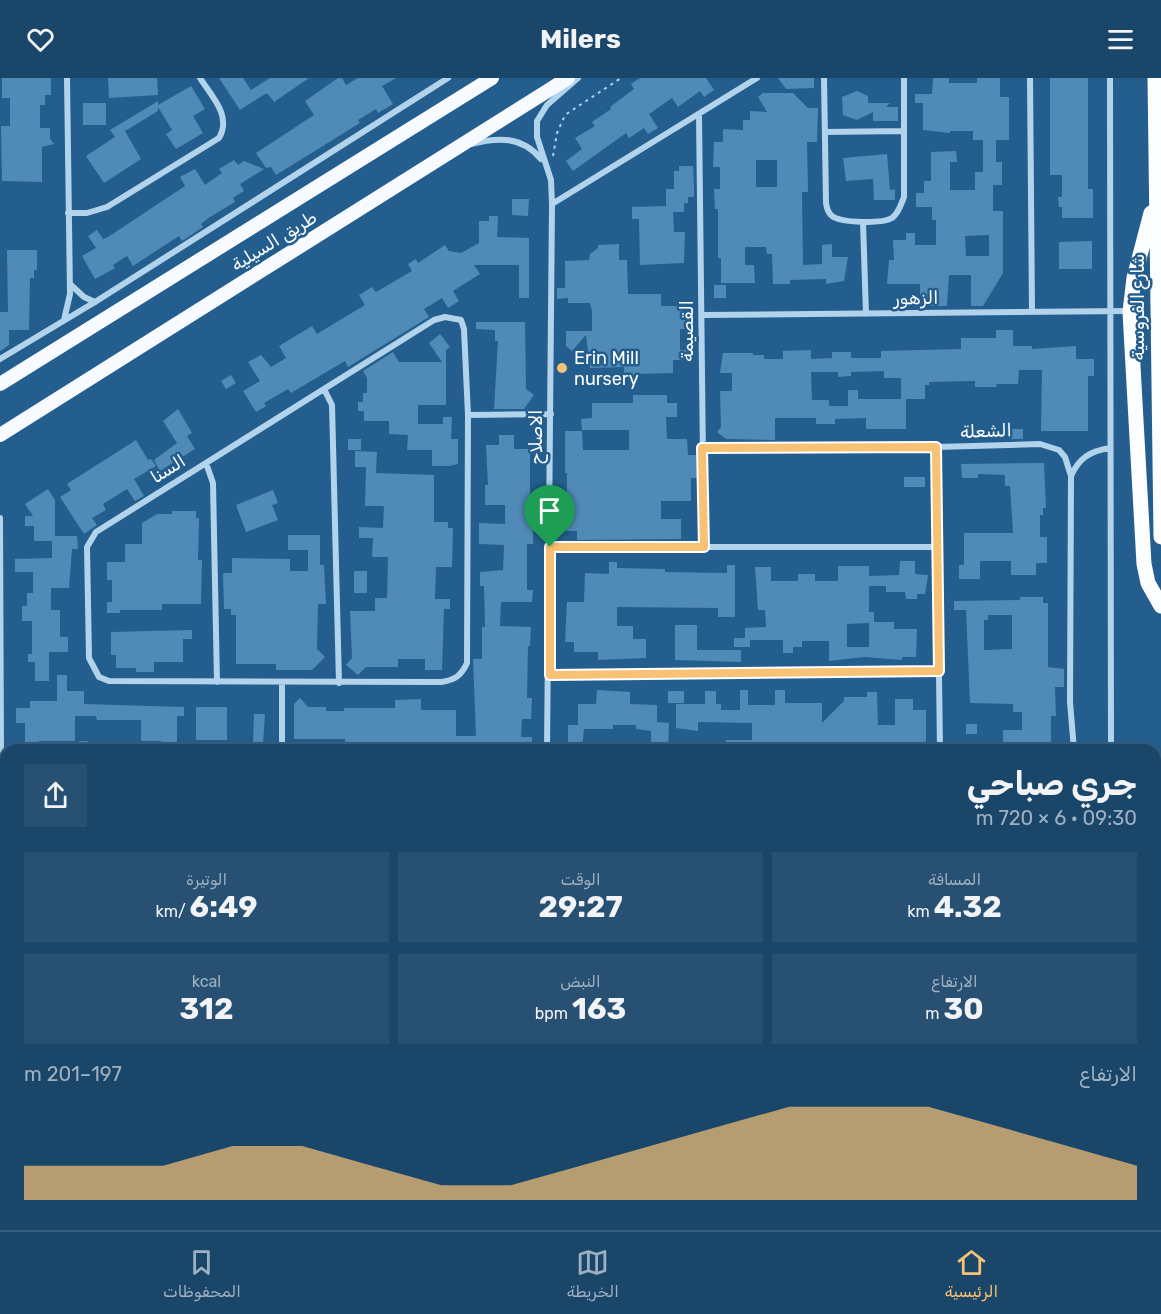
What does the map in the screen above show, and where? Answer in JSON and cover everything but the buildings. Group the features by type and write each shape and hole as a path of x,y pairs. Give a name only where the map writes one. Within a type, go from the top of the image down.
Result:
{"highway":[{"name":"شارع الفروسية","path":"1155,78 1161,537"},
{"path":"1157,193 1134,278 1130,312 1144,564 1148,583 1161,606"}],"main road":[{"name":"طريق السيلية","path":"0,384 492,78"},
{"name":"طريق السيلية","path":"0,435 567,78"}],"street":[{"path":"63,321 69,303 70,284 68,78"},
{"path":"68,213 87,213 106,207 219,138 225,127 224,116 200,78"},
{"path":"0,359 95,302 448,78"},
{"name":"الاصلاح","path":"547,744 550,675 552,204 551,180 537,137 537,121 547,105 578,78"},
{"path":"552,204 757,78"},
{"path":"824,78 828,213 841,220 863,222 891,218 904,197 904,78"},
{"path":"1030,78 1032,312"},
{"path":"1110,78 1112,744"},
{"name":"القصيمة","path":"699,114 704,547"},
{"path":"825,132 904,131"},
{"name":"الاصلاح","path":"453,150 502,138 524,144 543,161"},
{"path":"863,222 866,314"},
{"path":"70,284 84,297 95,302"},
{"name":"الزهور","path":"703,315 1130,312"},
{"name":"السنا","path":"452,317 461,320 464,329 468,415 467,663 463,672 454,680 282,683 109,681 99,677 89,658 87,547 90,538 96,532 434,320 452,317"},
{"path":"324,389 332,405 339,683"},
{"path":"468,415 551,414"},
{"name":"الشعلة","path":"702,448 1050,445 1065,457 1071,476 1070,702 1074,744"},
{"path":"936,447 940,744"},
{"path":"1071,476 1076,464 1086,455 1110,448"},
{"path":"206,463 213,483 217,682"},
{"path":"0,518 3,744"},
{"path":"550,547 937,547"},
{"path":"550,675 939,671"},
{"path":"282,683 282,744"}],"path":[{"path":"551,180 557,134 565,115 621,78"}],"place":[{"name":"Erin Mill nursery","path":"562,368"}],"route":[{"path":"936,447 939,671 550,675 550,547 704,547 702,448 936,447"}]}
